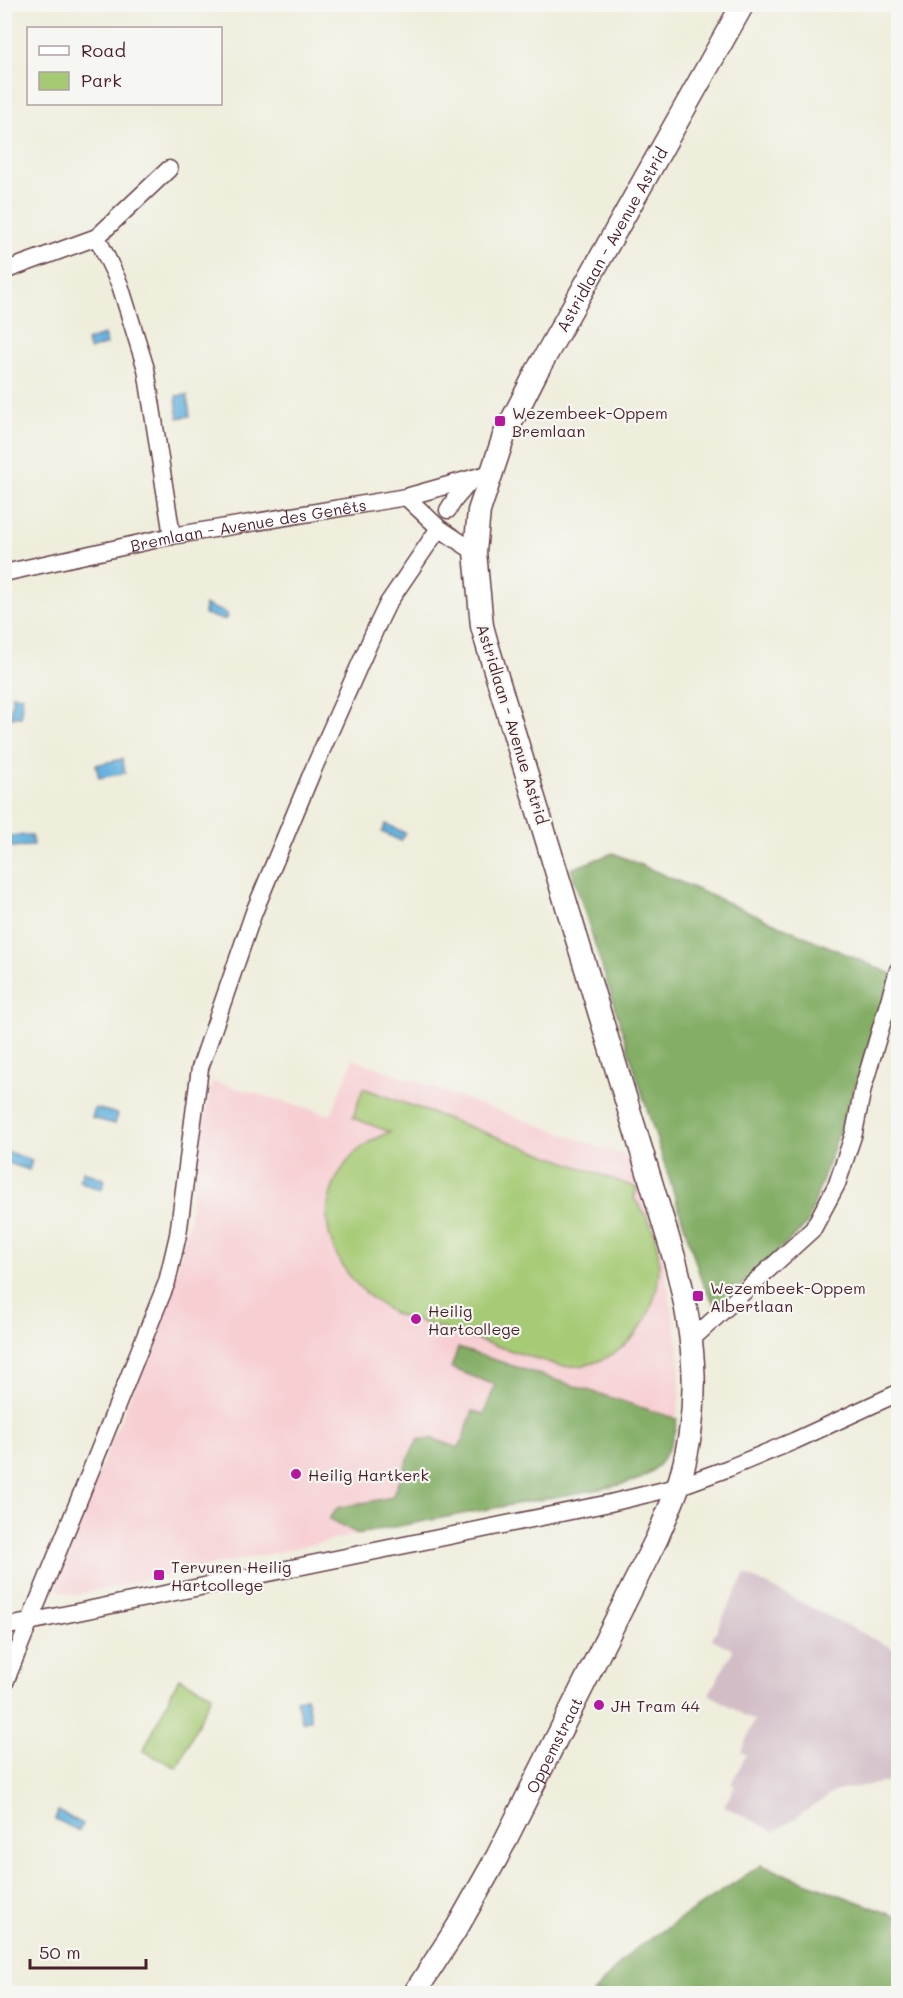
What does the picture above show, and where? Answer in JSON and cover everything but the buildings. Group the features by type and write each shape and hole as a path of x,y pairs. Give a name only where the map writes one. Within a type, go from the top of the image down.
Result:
{"street":[{"name":"Astridlaan - Avenue Astrid","path":"678,1487 690,1435 695,1377 692,1339 676,1264 487,645 482,626 475,552 482,475 537,371 743,4"},
{"path":"4,272 97,237 169,169"},
{"path":"97,237 120,285 146,369 172,536"},
{"name":"Bremlaan - Avenue des Genêts","path":"4,573 172,536 341,506 406,497 482,475"},
{"path":"448,510 455,499 482,475"},
{"path":"406,497 439,528 475,552"},
{"path":"4,1685 167,1282 179,1225 200,1068 254,912 313,770 388,603 439,528"},
{"path":"692,1339 813,1228 837,1184 851,1143 863,1088 898,970"},
{"path":"4,1627 587,1508 678,1487 794,1441 898,1393"},
{"name":"Oppemstraat","path":"414,1994 458,1926 497,1857 652,1549 678,1487"}],"shaded area":[{"name":"Heilig Hartcollege","path":"353,1059 631,1158 664,1263 679,1350 680,1394 670,1447 653,1469 637,1480 404,1525 74,1595 60,1592 54,1580 132,1393 171,1288 188,1227 212,1081 331,1115"},
{"path":"745,1574 898,1651 898,1778 836,1791 774,1832 724,1806 735,1786 731,1784 746,1755 741,1752 754,1721 709,1694 733,1650 712,1639"}],"green space":[{"path":"613,853 894,975 807,1224 717,1308 702,1282 571,869"},
{"path":"363,1088 637,1188 634,1199 650,1225 658,1253 658,1282 650,1309 636,1333 616,1352 590,1364 560,1366 395,1314 361,1288 337,1256 330,1237 327,1217 330,1197 338,1176 348,1161 374,1139 390,1132 353,1118"},
{"path":"458,1348 677,1419 667,1452 657,1466 644,1477 603,1488 358,1534 329,1519 337,1508 392,1497 419,1439 434,1439 459,1448 473,1411 484,1414 495,1385 451,1368"},
{"path":"179,1678 212,1694 177,1768 143,1751"},
{"path":"761,1865 898,1917 898,1993 593,1993 632,1951"}],"water":[{"path":"104,335 107,344 90,350 86,341"},
{"path":"187,395 190,416 178,418 176,396"},
{"path":"205,605 226,613 227,618 223,620 204,614"},
{"path":"12,695 22,696 21,717 11,717"},
{"path":"122,759 125,773 99,778 96,765"},
{"path":"386,824 405,833 401,841 382,832"},
{"path":"32,835 33,846 8,847 8,836"},
{"path":"95,1108 118,1114 115,1124 92,1118"},
{"path":"5,1151 32,1160 29,1170 5,1162"},
{"path":"83,1171 105,1180 101,1190 79,1181"},
{"path":"306,1697 311,1719 302,1722 296,1700"},
{"path":"58,1811 83,1824 79,1831 55,1819"}],"place":[{"name":"Wezembeek-Oppem Bremlaan","path":"500,421"},
{"name":"Wezembeek-Oppem Albertlaan","path":"698,1296"},
{"name":"Heilig Hartcollege","path":"416,1319"},
{"name":"Heilig Hartkerk","path":"296,1474"},
{"name":"Tervuren Heilig Hartcollege","path":"159,1575"},
{"name":"JH Tram 44","path":"599,1705"}]}
